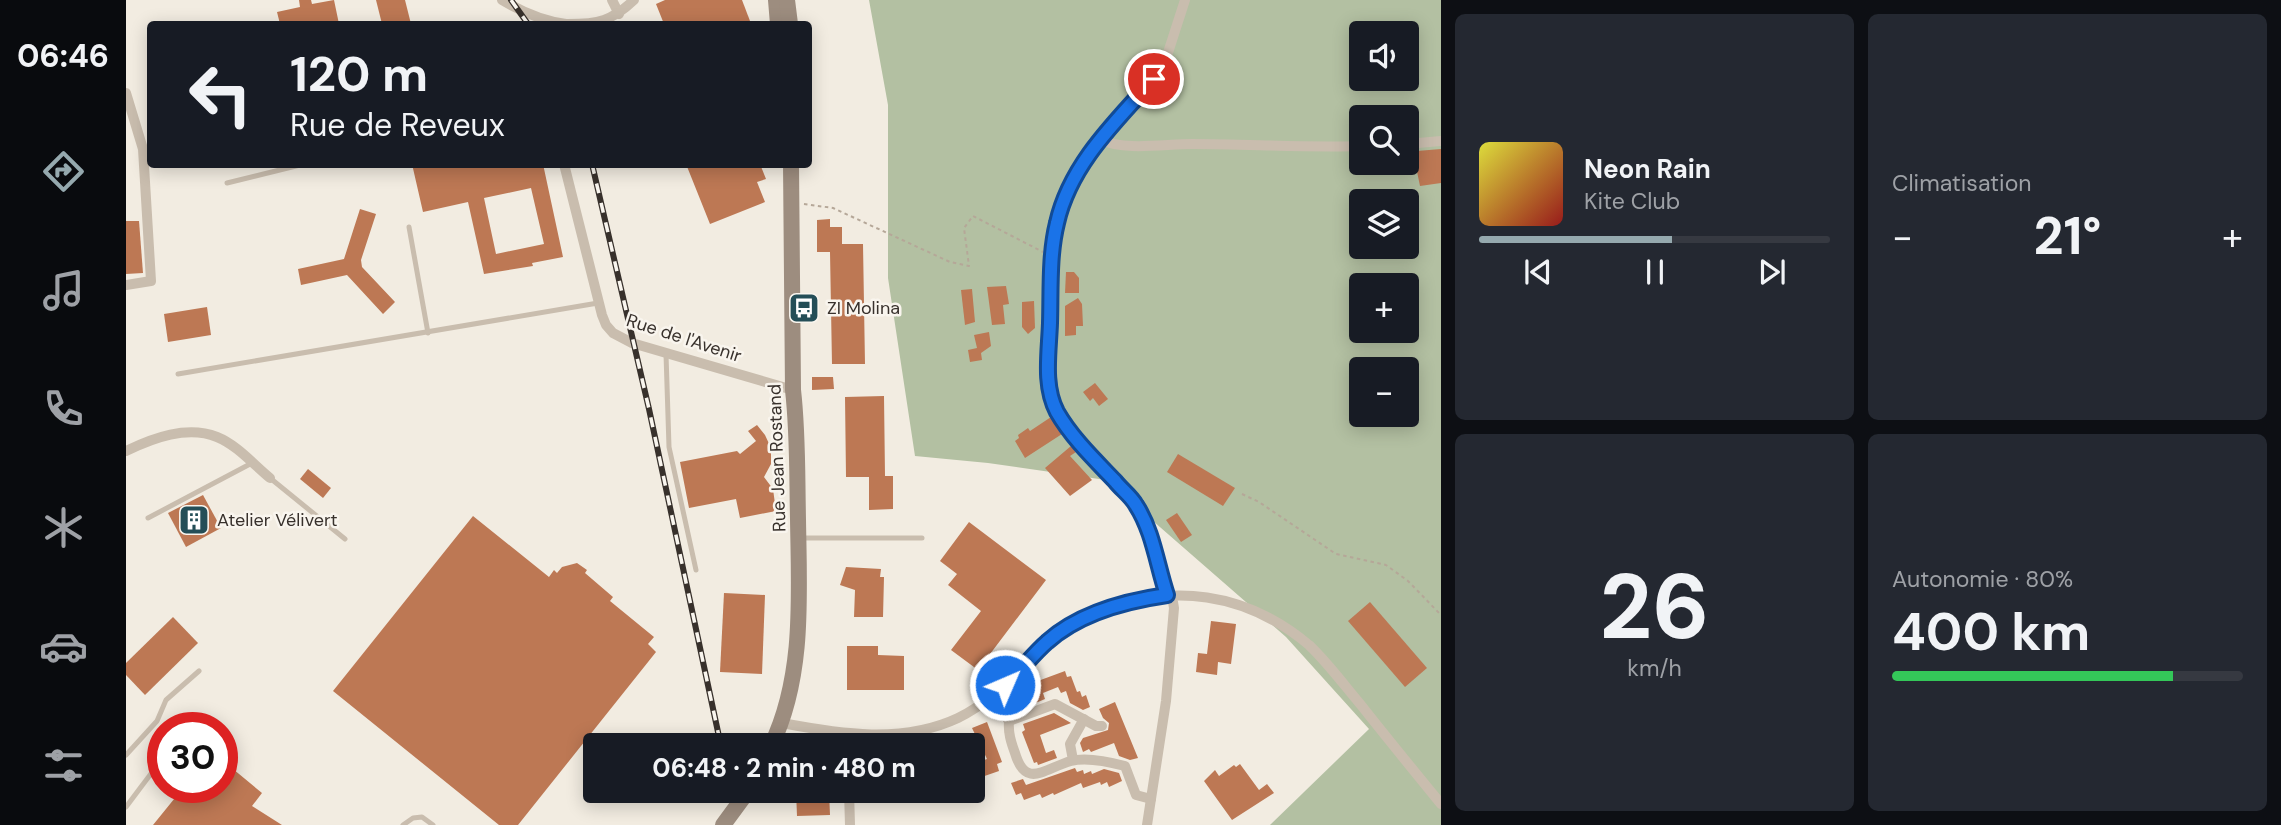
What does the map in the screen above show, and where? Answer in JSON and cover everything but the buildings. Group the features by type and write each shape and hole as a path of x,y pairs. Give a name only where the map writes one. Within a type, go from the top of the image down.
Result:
{"main road":[{"path":"776,0 778,21"},
{"path":"787,0 790,21"},
{"name":"Rue Jean Rostand","path":"777,733 793,679 797,640 797,422 793,390 791,168"},
{"path":"723,825 739,803"}],"street":[{"path":"502,0 540,18 554,21"},
{"path":"612,0 619,14"},
{"path":"603,21 619,14 634,0"},
{"path":"1147,825 1166,701 1175,617 1173,602 1167,595 1149,533 1136,504 1076,439 1056,410 1047,380 1056,224 1075,176 1101,140 1164,65 1185,0"},
{"path":"126,93 143,149 151,281 126,285"},
{"path":"1101,140 1120,146 1349,146"},
{"path":"1419,143 1441,141"},
{"name":"Rue de l'Avenir","path":"565,168 598,303 606,326 613,333 666,354 793,390"},
{"path":"126,452 143,442 182,432 215,436 234,447 270,478"},
{"path":"911,733 958,718 992,697 1047,642 1079,621 1121,603 1167,595 1206,597 1241,605 1289,630 1310,647 1441,804"},
{"path":"992,697 1009,721 1008,731 1019,765 1024,772 1038,774 1073,760 1125,766 1136,795 1151,799"},
{"path":"1009,721 1055,704 1096,726 1102,726"},
{"path":"1073,760 1070,744 1084,719"},
{"path":"782,723 820,733"},
{"path":"849,803 850,825"}],"lane":[{"path":"227,183 288,168"},
{"path":"409,227 428,333"},
{"path":"178,374 598,303"},
{"path":"666,354 669,447 696,570"},
{"path":"667,417 676,418"},
{"path":"148,518 252,463"},
{"path":"270,478 345,539"},
{"path":"798,538 922,538"},
{"path":"126,755 157,721 166,700 199,671"},
{"path":"126,807 147,779"},
{"path":"403,825 413,818 422,817 433,825"}],"path":[{"path":"792,202 833,208 950,262 968,266 964,228 973,216 1053,258"},
{"path":"1242,494 1259,502 1336,554 1386,565 1408,581 1441,615"}],"green space":[{"path":"869,0 1441,0 1441,825 1270,825 1369,729 1286,637 1106,480 988,463 915,456 888,278 888,105"}],"railway":[{"path":"511,0 526,21"},
{"path":"593,168 649,409 718,733"}],"place":[{"name":"ZI Molina","path":"804,308"},
{"name":"Atelier Vélivert","path":"194,520"}],"route":[{"path":"1005,685 1047,642 1079,621 1121,603 1167,595 1149,533 1136,504 1076,439 1056,410 1047,380 1053,258 1056,224 1062,207 1086,158 1154,79"}]}
